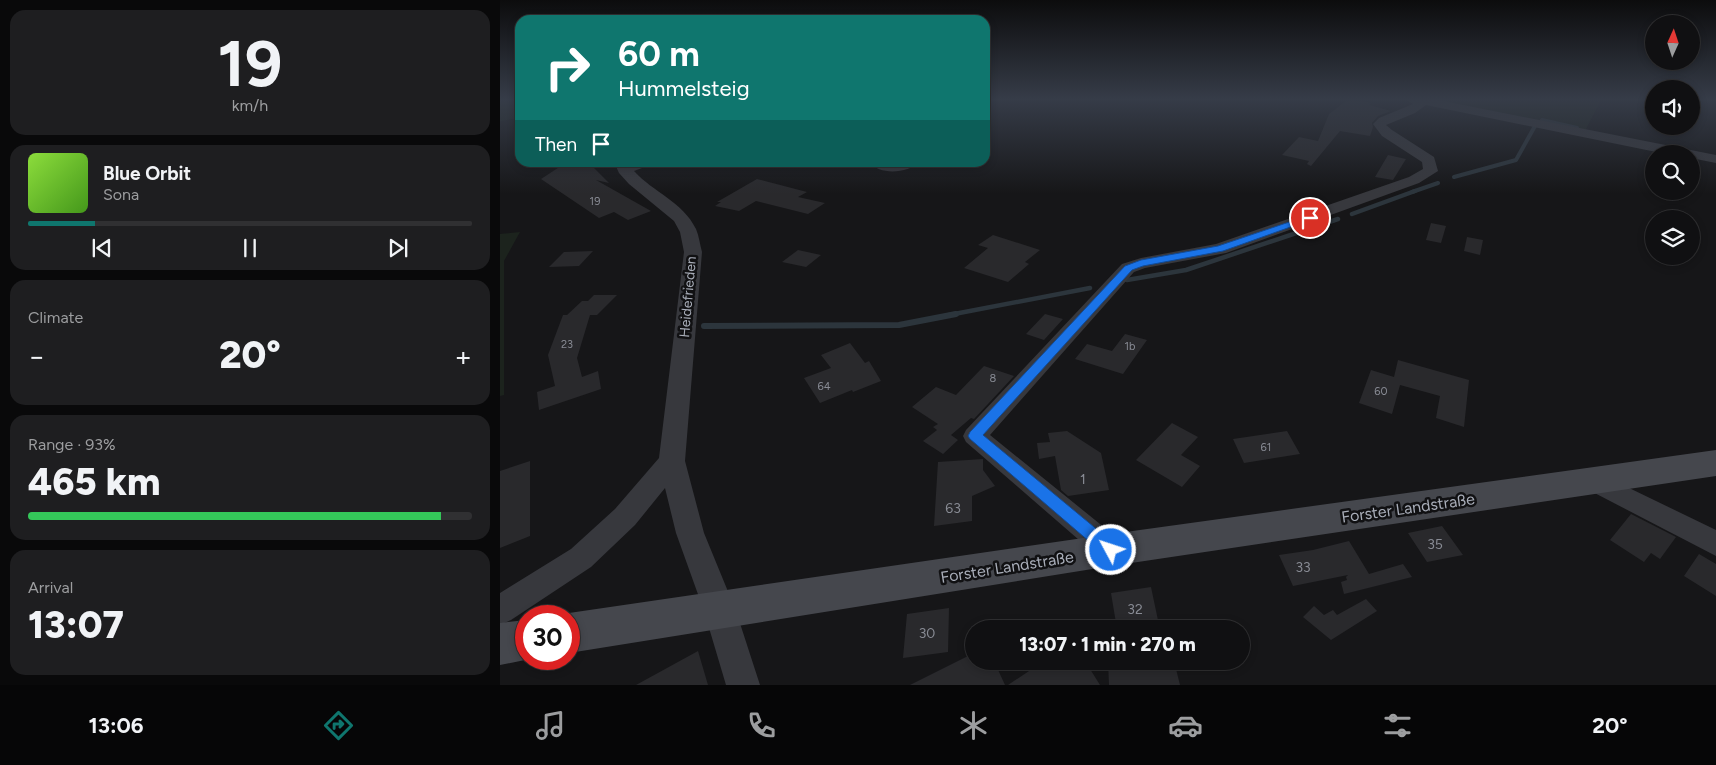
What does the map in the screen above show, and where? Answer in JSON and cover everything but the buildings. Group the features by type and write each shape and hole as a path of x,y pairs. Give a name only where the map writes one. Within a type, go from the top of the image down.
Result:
{"main road":[{"name":"Forster Landstraße","path":"580,631 1111,550 1716,463"},
{"path":"500,644 515,642"}],"street":[{"path":"1111,550 975,436 1128,268 1141,263 1220,249 1414,180 1431,171 1429,160 1384,130"},
{"path":"1571,130 1645,145"},
{"path":"1700,156 1716,159"},
{"name":"Heidefrieden","path":"623,167 638,184 675,213 687,228 693,252 672,460 690,533 720,611 743,685"},
{"path":"500,610 581,558 625,517 672,460"},
{"path":"1594,481 1716,544"}],"lane":[{"path":"877,167 894,169 901,167"}],"shaded area":[{"path":"520,232 504,261 504,395 500,396 500,234"}],"waterway":[{"path":"1454,177 1516,160 1533,130"},
{"path":"1412,192 1438,183"},
{"path":"1352,214 1415,191"},
{"path":"1127,280 1186,270 1338,219"},
{"path":"949,315 1090,288"},
{"path":"704,326 899,325 956,314"}],"route":[{"path":"1111,550 975,436 1128,268 1141,263 1220,249 1310,218"}]}
